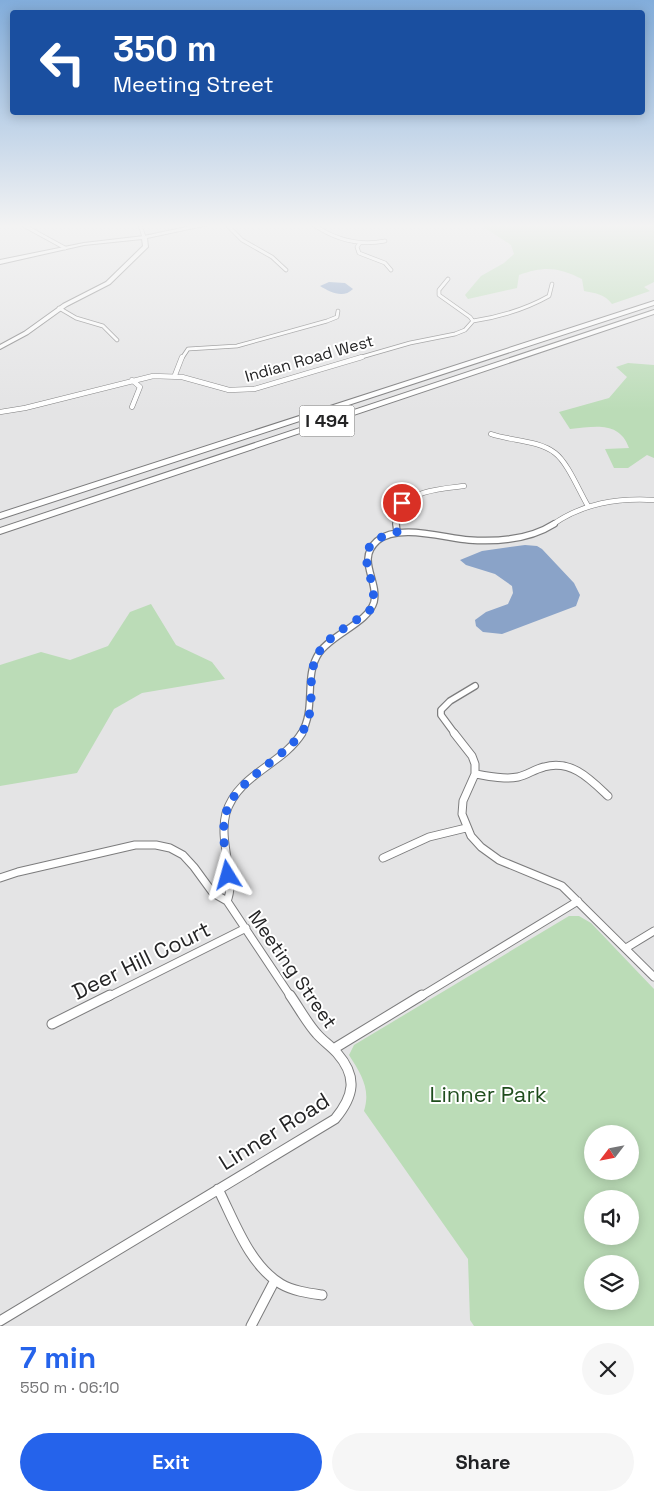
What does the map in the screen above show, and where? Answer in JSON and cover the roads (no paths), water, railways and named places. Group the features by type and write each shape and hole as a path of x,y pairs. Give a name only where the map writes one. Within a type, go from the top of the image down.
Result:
{"highway":[{"name":"I 494","path":"0,516 654,303"},
{"name":"I 494","path":"0,531 654,312"}],"street":[{"path":"0,347 26,334 59,308 100,287"},
{"path":"442,287 439,290 439,296 444,301 467,314 472,321 485,319 538,302 549,296 551,287"},
{"path":"59,308 68,310 76,318 107,327 117,340"},
{"path":"175,376 185,351 188,349 237,346 327,321 337,317 338,311"},
{"name":"Indian Road West","path":"0,412 25,408 153,376 192,378 222,389 254,390 385,350 458,333 468,328 472,321"},
{"path":"132,380 137,383 140,390 132,407"},
{"path":"491,434 543,448 556,454 588,506"},
{"path":"464,486 423,492 408,498 395,513 397,532 470,541 516,539 544,531 571,512 588,506 623,500 654,500"},
{"name":"Meeting Street","path":"335,1048 317,1034 227,900 231,892 222,827 230,801 250,778 297,739 305,728 310,716 313,667 316,657 330,639 370,610 374,603 366,563 368,549 381,538 397,532"},
{"path":"475,686 444,706 441,715 472,756 475,764 474,774 464,801 462,814 466,828 481,847 490,854 562,886 654,977"},
{"path":"474,774 504,778 517,776 542,767 562,765 581,772 608,796"},
{"path":"383,858 429,837 466,828"},
{"path":"0,878 18,872 131,847 160,845 172,848 183,855 218,898 227,900"},
{"path":"335,1048 578,901"},
{"name":"Deer Hill Court","path":"52,1024 246,928"},
{"path":"626,948 654,931"},
{"name":"Linner Road","path":"0,1321 335,1119 346,1109 353,1093 351,1077 335,1048"},
{"path":"218,1188 253,1254 264,1270 275,1280 298,1291 322,1295"},
{"path":"251,1326 275,1280"}],"water":[{"path":"322,287 350,287 353,289 345,294 332,292"},
{"path":"525,545 537,546 542,549 574,583 580,595 576,606 502,634 483,632 476,626 475,620 486,612 508,604 513,593 512,586 495,574 466,565 460,560 482,551"}],"park label":[{"name":"Linner Park","path":"488,1094"}]}
